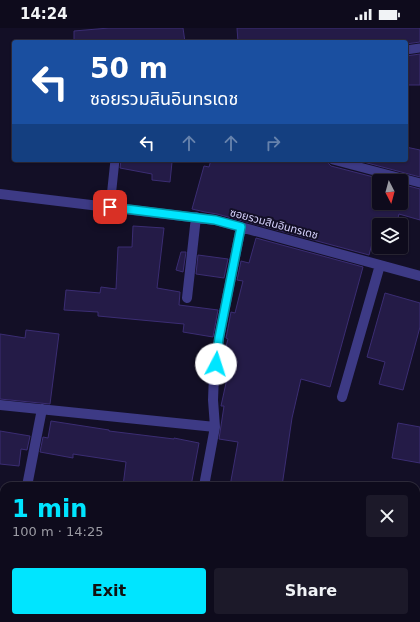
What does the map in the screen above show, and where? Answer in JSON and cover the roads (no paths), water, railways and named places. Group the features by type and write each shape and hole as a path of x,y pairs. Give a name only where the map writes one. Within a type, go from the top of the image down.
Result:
{"street":[{"name":"ซอยรวมสินอินทรเดช","path":"0,194 215,220 420,276"},
{"path":"187,298 196,217"},
{"path":"205,482 216,428 213,400 219,338 241,227"},
{"path":"342,396 380,265"},
{"path":"0,405 216,428"},
{"path":"28,482 42,409"}],"lane":[{"path":"408,50 420,48"},
{"path":"110,207 115,162"},
{"path":"341,162 420,183"}]}
